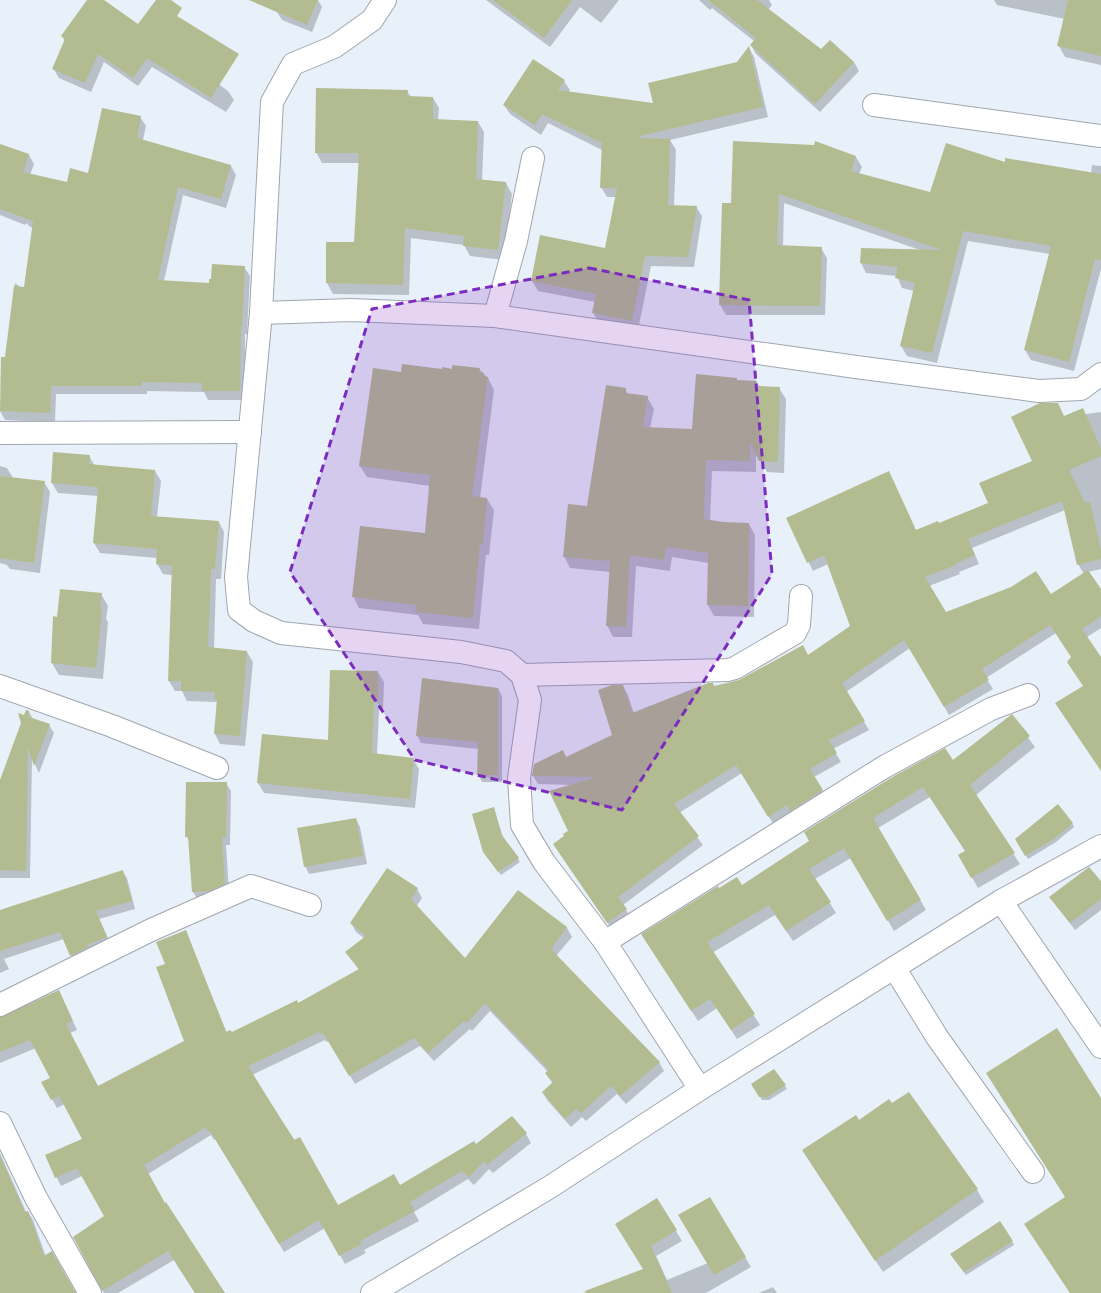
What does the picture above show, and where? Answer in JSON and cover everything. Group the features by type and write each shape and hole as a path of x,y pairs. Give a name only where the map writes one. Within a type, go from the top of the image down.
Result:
{"street":[{"path":"385,0 372,20 334,47 293,64 272,102 261,313 236,577 239,610 254,621 281,634 460,652 506,661 522,675 530,700 519,778 522,825 544,862 605,942 700,1089"},
{"path":"874,105 1101,136"},
{"path":"495,316 516,241 534,158"},
{"path":"261,313 351,310 495,316 856,367 1039,391 1081,389 1101,374"},
{"path":"0,433 250,432"},
{"path":"522,675 728,670 735,668 795,633 799,625 801,596"},
{"path":"0,686 112,726 217,768"},
{"path":"605,942 884,767 992,709 1028,695"},
{"path":"372,1293 550,1187 700,1089 895,969 1001,901 1101,846"},
{"path":"0,1005 151,930 251,886 310,905"},
{"path":"1001,901 1101,1047"},
{"path":"895,969 937,1037 1033,1172"},
{"path":"0,1123 36,1198 90,1293"}],"highlighted area":[{"path":"589,268 749,300 772,574 622,810 415,760 290,572 372,309"}],"building":[{"path":"87,0 104,0 138,24 156,0 171,0 182,8 177,16 239,54 211,98 147,58 133,78 98,54 85,83 52,69 65,39 61,36"},
{"path":"249,0 318,0 307,25"},
{"path":"493,0 572,0 544,38"},
{"path":"708,0 757,0 821,49 830,40 854,62 815,104 750,45 756,38"},
{"path":"1068,0 1101,0 1101,56 1057,46"},
{"path":"749,46 763,107 640,136 640,138 670,139 668,205 697,206 688,257 645,256 632,321 592,313 596,294 531,281 540,235 605,248 617,188 600,188 602,143 542,114 535,125 503,105 533,59 565,80 558,90 653,103 648,83 737,62"},
{"path":"316,88 408,90 407,96 433,97 433,119 478,121 476,179 506,182 498,250 463,246 464,236 405,228 403,285 326,283 326,242 354,242 359,153 315,153"},
{"path":"102,108 141,116 137,138 231,165 221,199 178,187 158,280 209,283 209,279 211,279 212,264 245,266 241,326 240,391 202,391 202,383 142,382 142,386 51,386 50,413 0,411 1,357 5,357 14,286 24,287 33,221 0,209 0,144 29,154 23,172 67,182 70,168 88,173"},
{"path":"733,141 814,145 815,141 856,156 851,171 930,192 946,143 1005,162 1005,158 1101,174 1101,260 1095,259 1069,362 1024,350 1051,246 963,231 932,353 900,346 915,283 895,278 898,267 860,263 861,248 942,250 779,194 777,245 822,247 820,306 719,305 722,203 731,203"},
{"path":"402,364 442,369 442,367 452,369 452,365 480,368 479,372 484,373 484,376 488,377 472,496 487,498 483,544 480,543 473,618 415,612 416,605 352,597 360,526 425,533 430,475 359,466 373,368 401,372"},
{"path":"696,374 737,378 737,380 757,381 757,386 780,387 778,462 759,461 750,443 750,461 706,460 704,519 724,522 749,523 748,606 707,605 708,553 666,547 664,560 630,555 626,627 606,626 610,561 563,557 568,504 587,506 606,385 626,388 626,393 648,396 643,427 692,429"},
{"path":"1040,403 1058,403 1064,416 1083,408 1101,449 1101,456 1069,470 1085,503 1090,502 1101,550 1101,559 1077,565 1062,501 968,539 975,555 955,564 956,565 925,577 946,612 1011,587 1036,571 1051,594 1088,570 1101,589 1101,616 1082,629 1101,657 1101,771 1055,703 1083,686 1067,662 1071,657 1050,625 982,669 989,680 944,707 904,640 842,683 865,721 829,740 837,753 810,769 823,790 790,811 787,805 768,817 736,765 674,804 699,836 618,897 627,909 607,923 553,844 568,831 549,791 597,777 532,776 534,764 563,750 566,757 612,735 598,690 612,685 623,685 632,713 708,683 713,683 714,686 739,680 803,645 808,655 850,626 824,555 807,563 786,518 889,471 916,530 938,521 939,523 988,503 979,483 1032,461 1011,417"},
{"path":"53,452 90,455 89,464 155,470 151,516 219,521 215,569 211,569 208,647 247,651 240,736 214,734 217,699 214,699 215,692 181,691 181,681 168,681 172,566 156,564 157,549 93,543 98,487 51,483"},
{"path":"0,476 45,481 34,563 0,558"},
{"path":"60,589 102,593 100,609 102,609 96,668 51,663 53,616 57,617"},
{"path":"330,670 378,671 378,701 374,701 372,753 414,758 410,799 257,783 262,734 328,740"},
{"path":"422,678 498,688 498,775 477,775 478,742 416,736"},
{"path":"26,710 29,711 29,717 50,724 34,766 28,747 26,871 0,870 0,780 21,723 18,713 24,715"},
{"path":"1012,714 1030,736 970,785 1015,853 971,878 958,855 965,851 923,787 873,818 921,900 887,921 844,848 809,869 831,902 786,931 769,905 707,942 755,1014 731,1030 710,999 691,1011 641,934 718,886 719,888 737,877 742,885 809,841 804,832 894,776 945,748 953,760"},
{"path":"186,782 227,782 226,838 222,837 225,884 209,891 192,892 188,837 185,837"},
{"path":"1058,804 1073,823 1054,839 1025,856 1015,839"},
{"path":"494,807 501,834 519,858 498,872 483,852 472,814"},
{"path":"356,818 363,856 304,867 297,828"},
{"path":"1089,867 1101,881 1101,899 1070,923 1049,897"},
{"path":"387,868 418,888 411,899 465,958 518,890 567,927 551,949 660,1062 620,1096 611,1086 581,1113 576,1109 565,1119 542,1092 553,1082 545,1073 549,1070 485,1003 467,1023 464,1021 428,1053 414,1038 349,1076 323,1033 320,1034 319,1032 248,1066 294,1140 300,1137 338,1205 394,1174 400,1185 474,1141 476,1144 512,1116 527,1133 487,1165 484,1161 469,1177 462,1171 410,1202 415,1211 360,1241 362,1244 339,1256 319,1220 279,1244 210,1131 208,1132 206,1127 144,1165 165,1203 166,1202 225,1293 195,1293 168,1251 102,1291 73,1237 104,1216 77,1168 55,1178 45,1155 82,1139 59,1096 51,1100 41,1082 50,1078 30,1040 0,1052 0,1017 59,990 73,1021 66,1024 98,1086 184,1041 156,967 165,964 156,942 186,930 226,1032 230,1030 232,1032 297,1000 298,1003 359,969 345,952 366,936 350,923"},
{"path":"123,870 132,901 96,911 107,937 87,945 88,947 70,956 60,932 0,951 0,910"},
{"path":"1057,1028 1101,1098 1101,1293 1070,1293 1024,1224 1065,1197 986,1073"},
{"path":"774,1069 786,1085 767,1097 759,1097 751,1084"},
{"path":"909,1092 978,1189 875,1261 802,1150 856,1115 859,1120 889,1099 892,1103"},
{"path":"0,1156 25,1212 28,1211 44,1256 52,1251 76,1293 0,1293"},
{"path":"710,1197 746,1257 714,1275 678,1215"},
{"path":"657,1198 677,1230 651,1246 672,1293 586,1293 585,1291 643,1269 615,1224"},
{"path":"1000,1221 1013,1241 964,1272 950,1254"}]}
